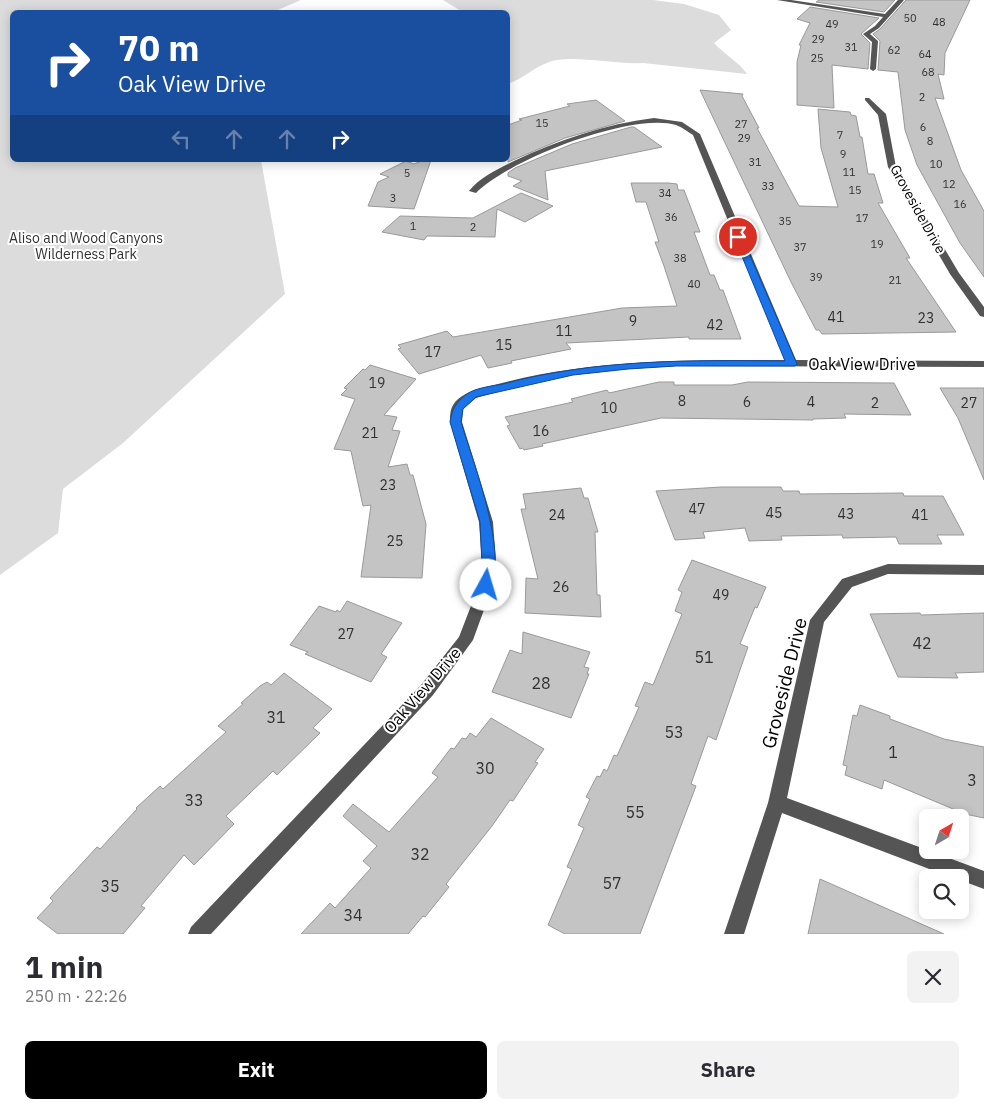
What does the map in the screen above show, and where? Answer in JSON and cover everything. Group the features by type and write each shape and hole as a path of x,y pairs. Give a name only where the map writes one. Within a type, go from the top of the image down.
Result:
{"street":[{"path":"780,0 887,16"},
{"path":"873,69 875,41 866,34 877,26 901,0"},
{"name":"Groveside Drive","path":"867,99 882,114 892,167 955,274 984,314"},
{"path":"472,191 485,179 580,135 663,120 690,126 696,134 792,364"},
{"name":"Oak View Drive","path":"198,934 427,690 466,640 486,585 489,564 486,522 456,422 457,408 472,395 512,384 573,372 676,363 984,364"},
{"name":"Groveside Drive","path":"734,934 777,803 817,620 847,583 888,569 984,570"},
{"path":"777,803 984,880"}],"green space":[{"name":"Aliso and Wood Canyons Wilderness Park","path":"0,0 301,0 278,10 10,10 10,162 261,162 285,294 123,443 63,489 58,533 0,575"},
{"path":"443,0 653,0 684,4 719,15 731,30 714,43 740,65 747,74 643,63 569,59 549,62 510,83 510,10 459,10"}],"building":[{"path":"819,0 895,0 884,12 816,2"},
{"path":"906,0 970,0 945,53 944,75 938,74 944,99 935,98 961,170 984,211 984,277 960,243 917,165 905,130 898,72 878,70 880,41 873,34 880,29"},
{"path":"810,7 879,18 861,34 870,43 868,69 832,65 834,108 797,105 797,62 801,45 799,45 810,23 797,19"},
{"path":"700,90 743,94 742,96 759,128 757,128 799,206 838,207 821,148 818,109 850,112 851,115 856,116 860,137 862,137 868,174 874,174 883,203 878,203 910,258 906,258 956,332 822,334 819,330 816,330 791,282"},
{"path":"596,100 625,121 565,138 510,161 510,124 522,120 519,119 570,106 567,104"},
{"path":"634,127 662,147 545,171 548,200 513,186 522,181 508,176 508,173 515,168 572,144"},
{"path":"404,162 414,164 430,162 414,209 368,206 378,182 389,177 380,174"},
{"path":"631,183 677,184 678,190 684,190 700,232 694,232 710,275 714,275 720,290 723,290 741,339 689,339 689,337 566,343 571,349 511,361 512,363 488,368 481,355 419,374 398,349 401,348 398,345 447,331 453,337 622,308 677,306 655,242 659,242 646,202 636,202"},
{"path":"521,193 553,206 525,222 497,209 495,237 427,236 424,240 382,232 400,216 473,218"},
{"path":"370,365 416,379 384,415 397,417 392,430 400,431 388,467 407,464 410,475 413,475 426,524 422,578 361,577 371,505 363,506 351,451 334,449 355,399 341,395 347,389 344,388 363,369 365,370"},
{"path":"659,382 674,382 674,385 732,385 748,382 894,383 911,415 844,414 846,418 813,420 661,418 542,444 543,446 524,450 523,448 520,449 507,426 510,425 505,417 573,402 571,399 607,390 609,393"},
{"path":"940,388 984,388 984,480 958,418"},
{"path":"721,487 781,487 783,491 799,491 800,494 903,493 904,496 943,496 964,535 937,535 942,544 899,544 896,537 843,538 842,535 781,536 782,540 749,541 745,528 703,532 705,538 675,540 656,491"},
{"path":"581,488 584,498 588,498 598,532 595,532 597,595 600,595 601,617 525,613 526,578 538,579 521,509 526,509 523,494"},
{"path":"692,560 766,587 757,608 755,607 740,644 748,647 716,740 708,736 691,784 696,786 640,934 565,934 548,925 572,869 567,867 584,828 578,825 590,799 586,797 597,776 600,777 604,769 607,771 614,755 617,756 639,707 635,706 645,682 653,685 682,614 675,611 682,592 678,590"},
{"path":"347,601 402,623 381,654 387,657 371,682 305,654 308,652 290,645 319,606 340,612"},
{"path":"920,613 921,615 984,613 984,672 955,673 958,678 898,677 870,614"},
{"path":"523,632 590,652 584,667 589,668 587,674 589,674 571,718 492,692 510,650 522,654"},
{"path":"284,673 332,709 313,728 320,733 277,775 273,771 226,816 234,824 194,865 184,855 141,906 145,908 123,934 58,934 37,918 53,901 50,898 97,847 100,849 136,808 160,786 163,789 226,732 218,726 243,704 241,703 260,686 267,682 271,685"},
{"path":"860,705 890,716 890,719 944,739 984,747 984,818 969,815 969,809 953,809 884,780 882,789 845,775 847,766 843,765 853,715 857,716"},
{"path":"491,718 544,749 535,762 538,763 513,801 510,800 446,884 449,887 425,917 423,916 408,934 301,934 330,903 335,908 371,868 363,861 377,846 343,816 353,804 389,832 438,777 432,773 451,748 454,749 462,738 466,739 470,733 476,737"},
{"path":"820,879 944,934 808,934"}],"route":[{"path":"486,585 489,564 486,522 456,422 457,408 472,395 512,384 573,372 676,363 792,364 738,237"}]}
